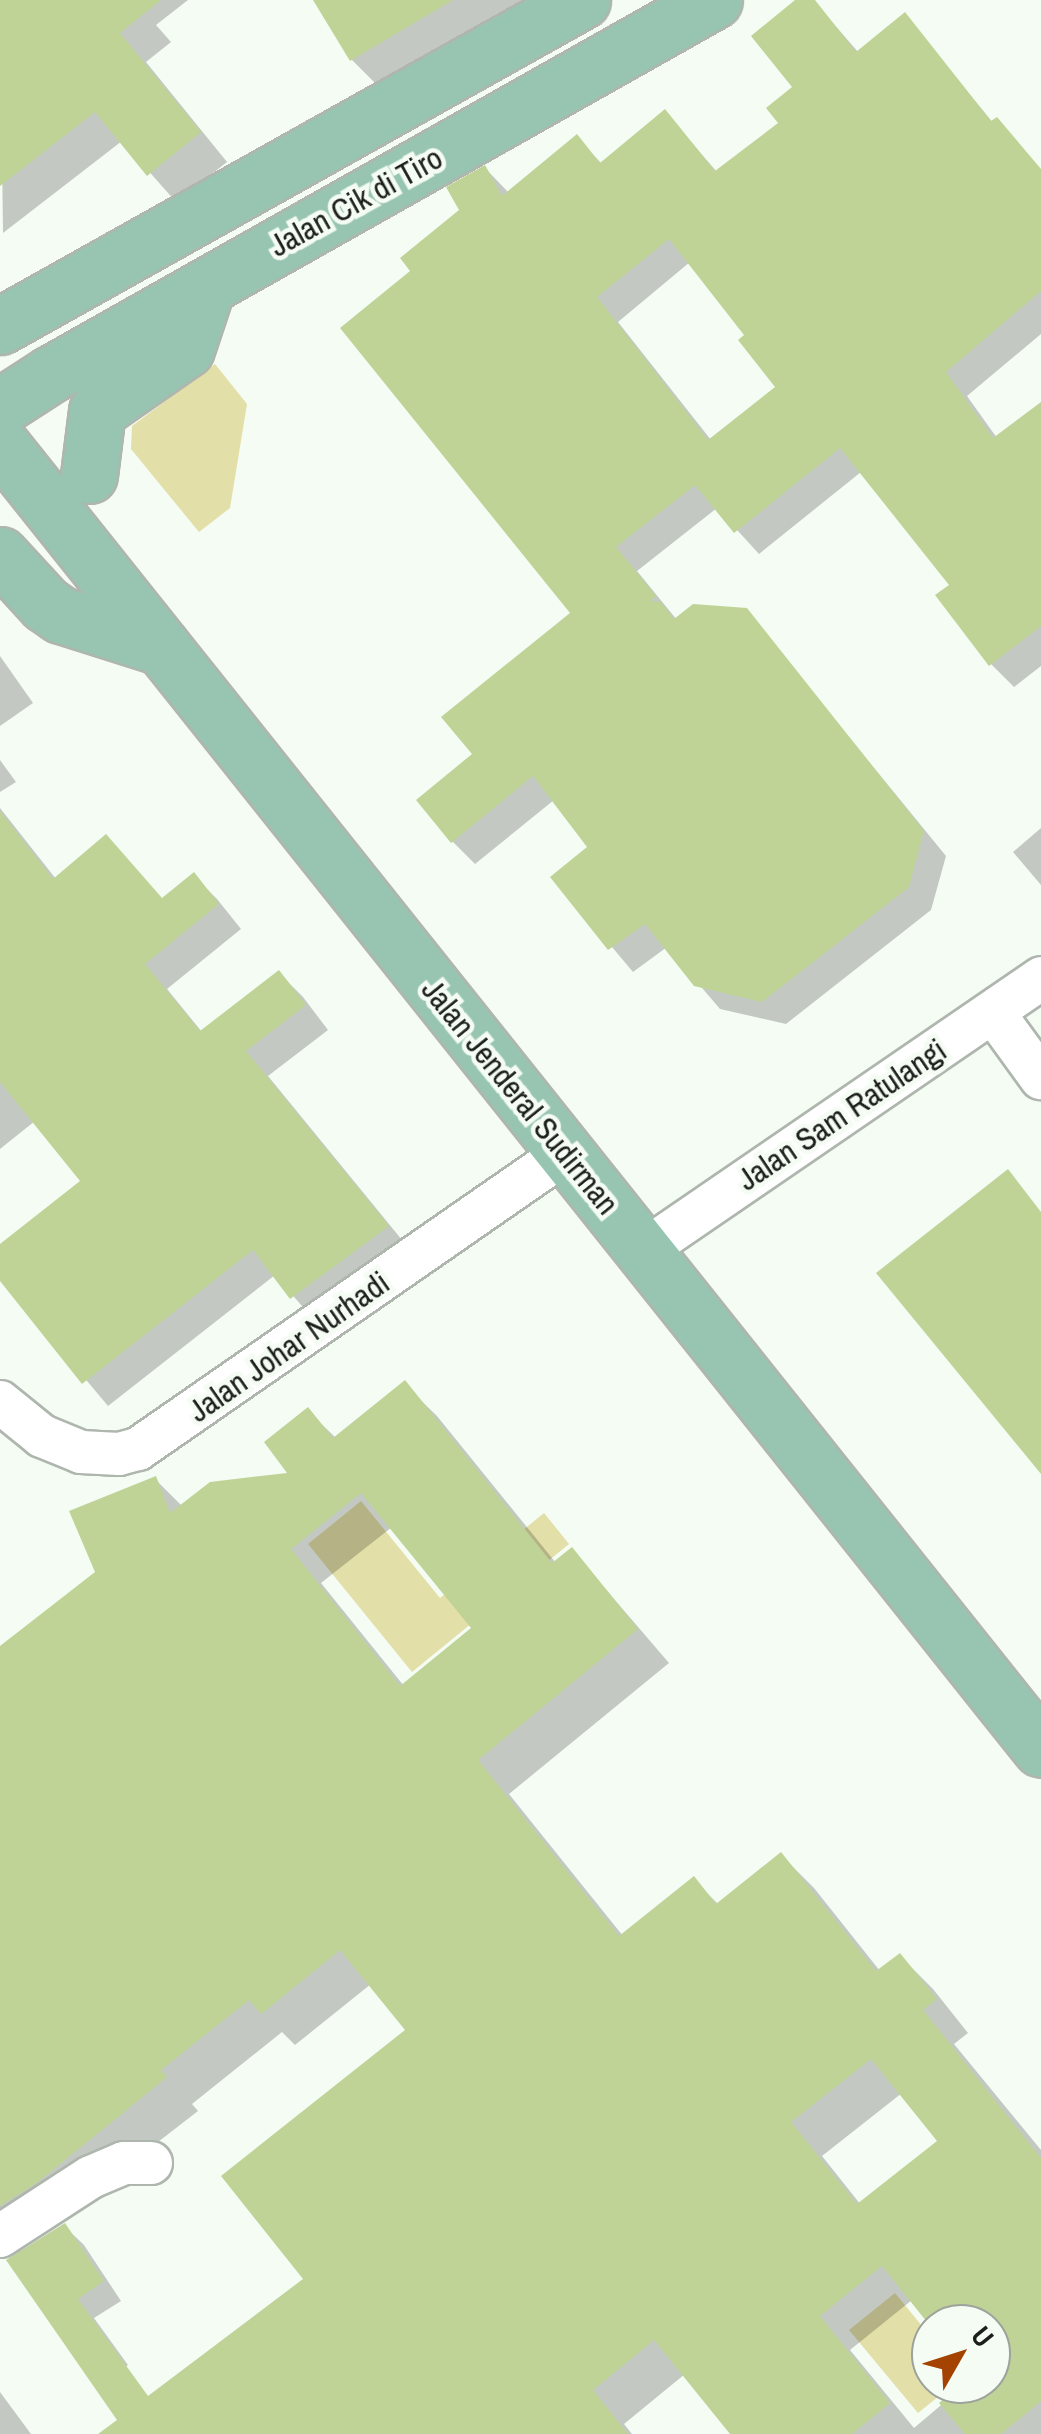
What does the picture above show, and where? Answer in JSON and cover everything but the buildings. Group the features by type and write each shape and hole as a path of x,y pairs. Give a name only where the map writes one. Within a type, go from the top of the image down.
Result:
{"main road":[{"name":"Jalan Cik di Tiro","path":"0,326 582,0"},
{"name":"Jalan Cik di Tiro","path":"0,408 207,286 714,0"},
{"path":"0,280 86,279"},
{"path":"90,474 97,411 186,349 207,286"},
{"name":"Jalan Jenderal Sudirman","path":"0,444 1041,1749"},
{"path":"0,554 45,604 61,615 162,647"}],"street":[{"name":"Jalan Sam Ratulangi","path":"643,1251 1041,978"},
{"path":"993,1012 1041,1078"},
{"name":"Jalan Johar Nurhadi","path":"0,1402 42,1436 81,1452 119,1454 138,1449 565,1152"},
{"path":"0,2236 92,2176 124,2163 151,2163"}],"shaded area":[{"path":"215,364 247,404 230,508 199,532 131,449 132,426"},
{"path":"361,1501 440,1598 544,1513 569,1544 412,1672 308,1544"},
{"path":"895,2293 911,2313 911,2404 929,2404 918,2413 849,2330"}]}
